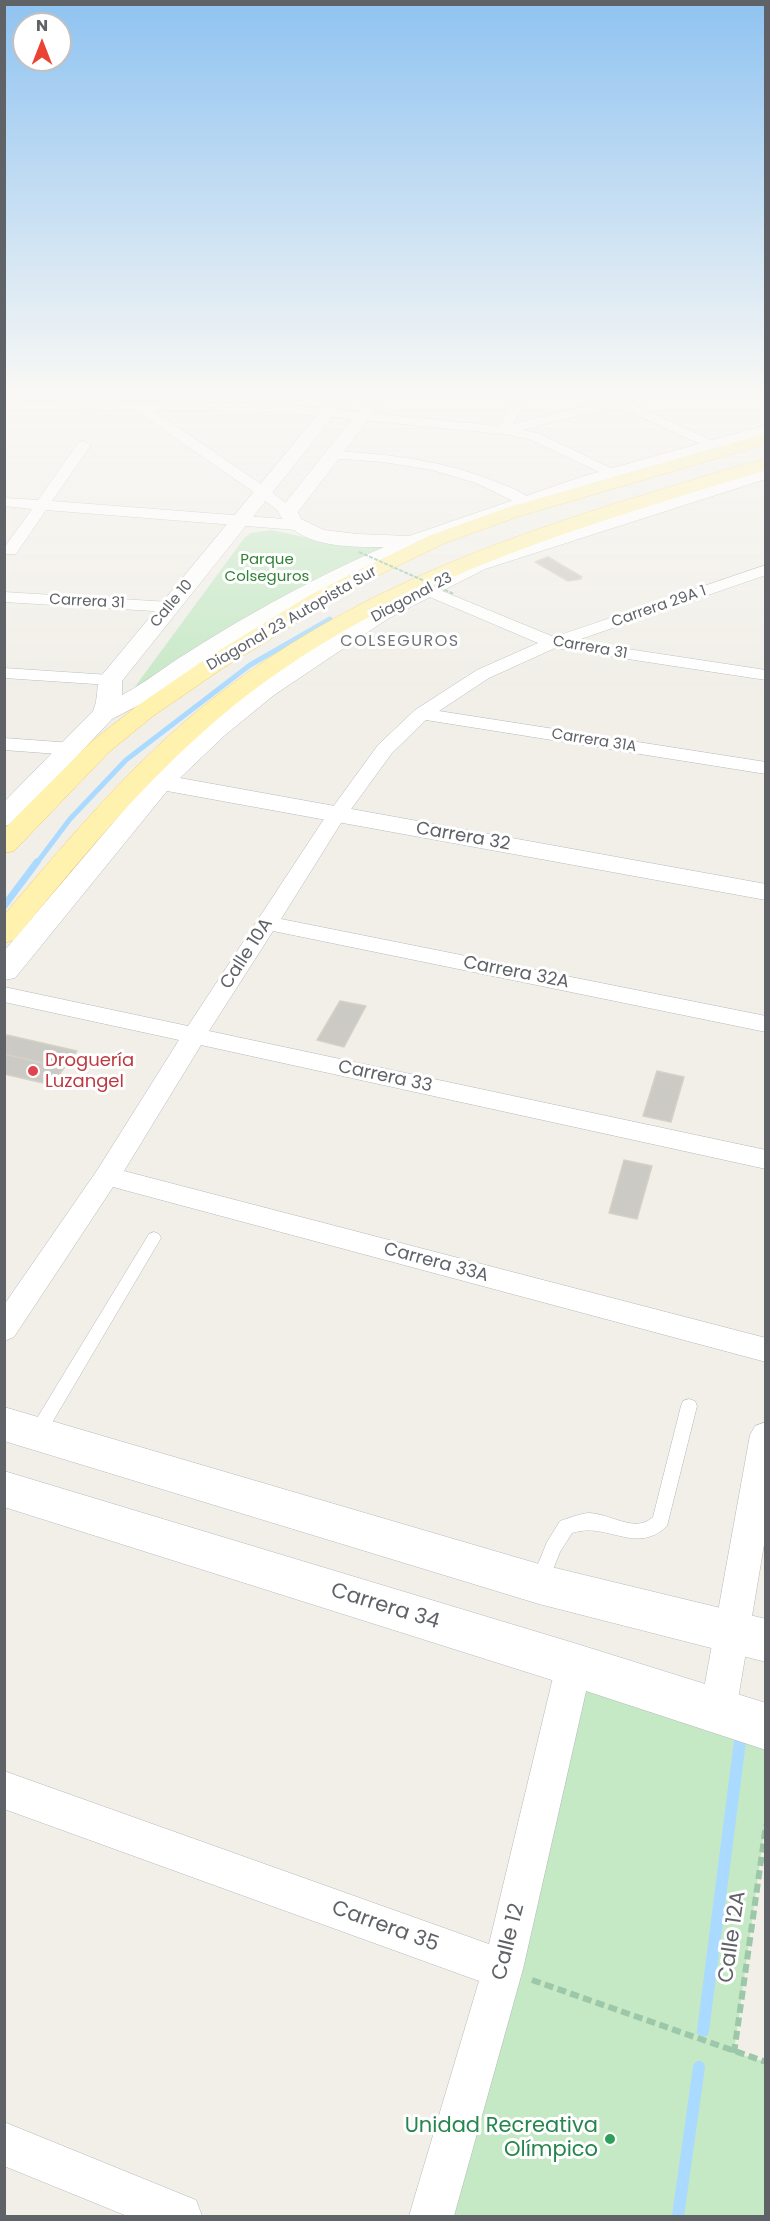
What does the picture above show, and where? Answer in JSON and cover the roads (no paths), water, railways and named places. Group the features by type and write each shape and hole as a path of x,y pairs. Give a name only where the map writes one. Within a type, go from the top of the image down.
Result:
{"main road":[{"name":"Diagonal 23 Autopista Sur","path":"5,835 127,725 311,598 438,539 567,493"},
{"name":"Diagonal 23 Autopista Sur","path":"86,854 164,754 208,715 253,680 348,619 418,582 464,563 676,493"},
{"path":"4,934 86,854"}],"street":[{"path":"10,551 53,493"},
{"name":"Calle 10","path":"110,680 263,493"},
{"path":"264,493 293,519 320,535 367,542 407,539 429,534 561,493"},
{"path":"293,519 309,493"},
{"path":"507,493 526,502"},
{"name":"Diagonal 23","path":"86,854 215,731 266,690 381,613 424,589 488,561 703,493"},
{"path":"4,502 242,520 293,519"},
{"path":"104,714 154,688 195,658 311,598 356,567 429,534"},
{"name":"Carrera 29A 1","path":"553,644 765,570"},
{"name":"Carrera 31","path":"424,589 553,644 765,675"},
{"name":"Carrera 31","path":"4,597 170,607"},
{"name":"Calle 10A","path":"4,1329 107,1176 194,1036 338,814 385,749 422,714 483,674 553,644"},
{"path":"4,673 110,680 110,701 104,714 72,749 5,835"},
{"name":"Carrera 31A","path":"422,714 765,768"},
{"path":"4,744 72,749"},
{"name":"Carrera 32","path":"161,782 765,892"},
{"path":"4,971 86,854"},
{"name":"Carrera 32A","path":"267,923 765,1024"},
{"name":"Carrera 33","path":"4,994 765,1160"},
{"name":"Carrera 33A","path":"107,1176 765,1350"},
{"path":"21,1429 539,1584 749,1636"},
{"path":"718,1711 749,1636 765,1435"},
{"name":"Carrera 34","path":"4,1489 574,1665 765,1727"},
{"name":"Calle 12","path":"431,2217 503,1969 574,1665"},
{"name":"Carrera 35","path":"4,1790 503,1969"},
{"path":"4,2144 180,2217"}],"lane":[{"path":"21,1429 154,1238"},
{"path":"539,1584 553,1548 566,1527 588,1521 641,1533 654,1529 661,1521 689,1406"}],"waterway":[{"path":"36,864 70,819 126,760 250,665 330,619"},
{"path":"4,906 37,862"},
{"path":"703,2031 740,1741"},
{"path":"678,2216 699,2067"}],"place":[{"name":"Droguería Luzangel","path":"33,1071"},
{"name":"Unidad Recreativa Olímpico","path":"610,2139"}],"district":[{"name":"COLSEGUROS","path":"400,642"}],"park label":[{"name":"Parque Colseguros","path":"267,568"}]}
